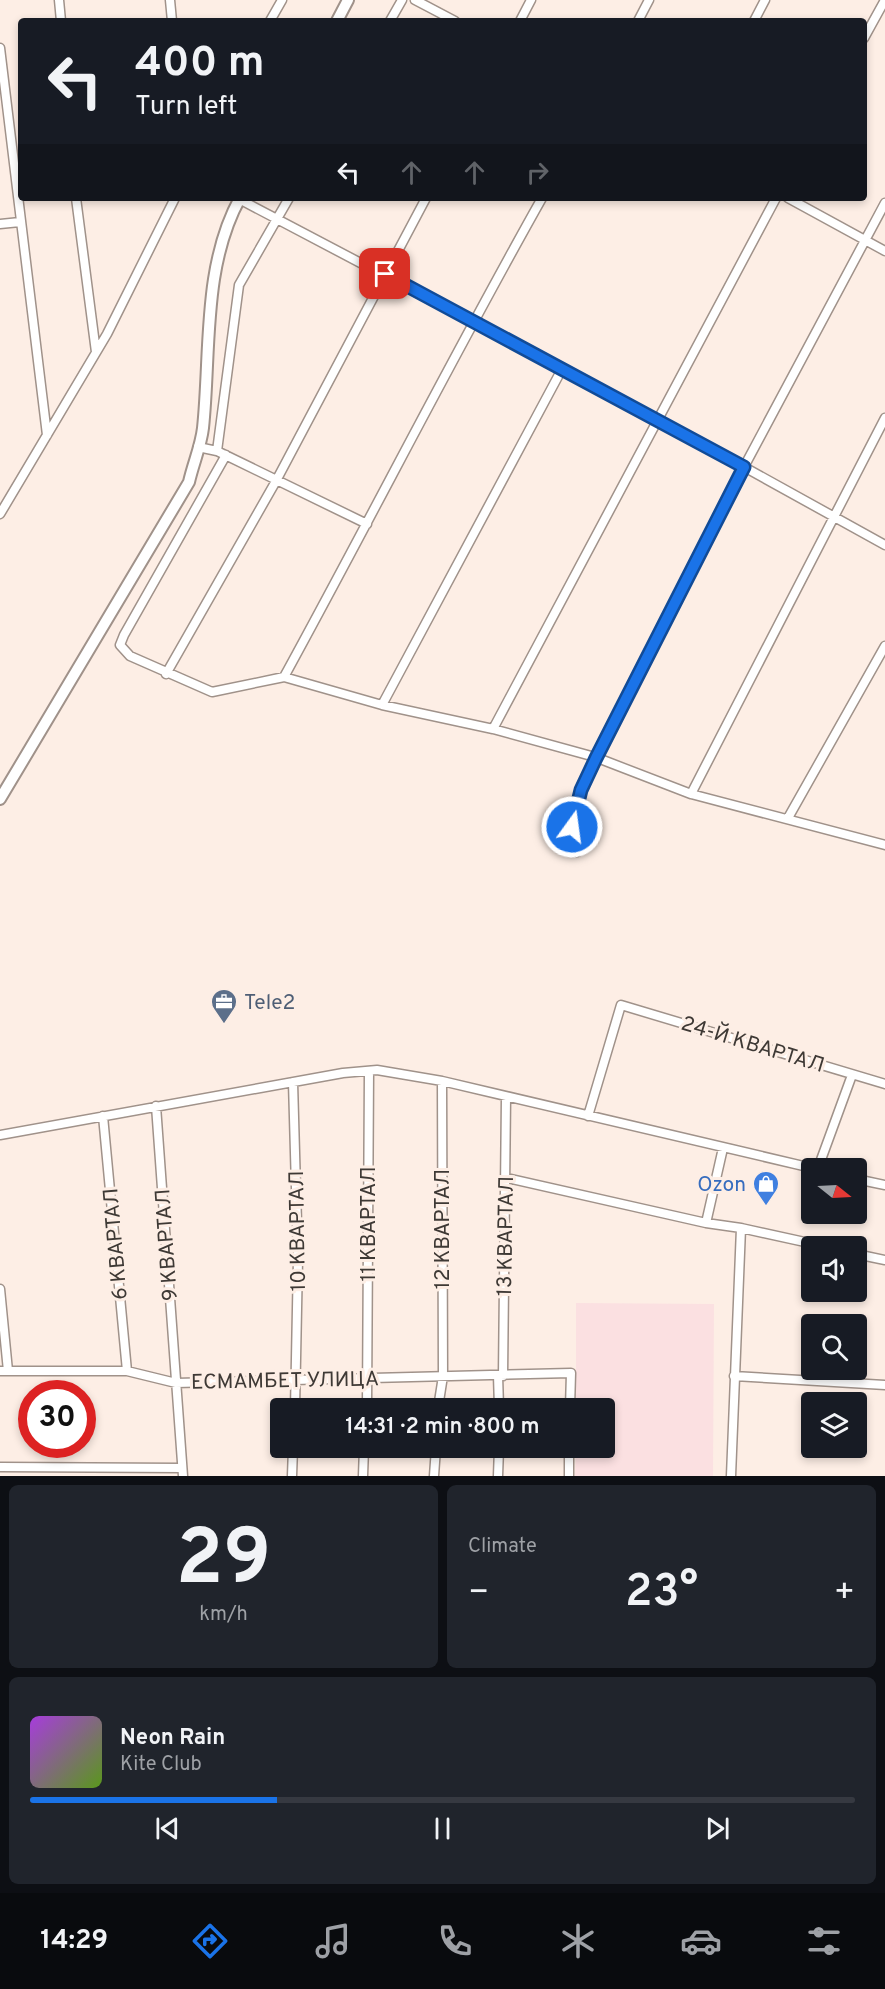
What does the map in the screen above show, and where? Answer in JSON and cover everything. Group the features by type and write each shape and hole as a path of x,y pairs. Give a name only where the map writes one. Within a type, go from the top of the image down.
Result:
{"main road":[{"path":"339,18 348,0"},
{"path":"0,799 189,482 202,431 216,266 228,219 238,201"}],"street":[{"path":"59,0 61,18"},
{"path":"170,0 172,18"},
{"path":"272,18 282,0"},
{"path":"392,18 402,0"},
{"path":"415,0 448,18"},
{"path":"522,18 531,0"},
{"path":"640,18 649,0"},
{"path":"756,18 765,0"},
{"path":"867,33 885,0"},
{"path":"0,48 47,435"},
{"path":"76,201 96,352"},
{"path":"0,513 96,352 145,262 174,201"},
{"path":"245,201 658,420 833,518 885,544"},
{"path":"287,201 239,285 222,453 120,645 130,656 166,674 212,692 284,676 382,705 493,729 596,758 691,794 885,845"},
{"path":"166,674 276,482 424,201"},
{"path":"284,676 367,525 473,321 540,201"},
{"path":"493,729 774,201"},
{"path":"794,201 885,251"},
{"path":"577,852 572,827 581,790 596,758 744,467 885,203"},
{"path":"0,224 20,222"},
{"path":"382,705 562,369"},
{"path":"691,794 885,418"},
{"path":"198,447 222,453 276,482 367,525"},
{"path":"788,818 885,646"},
{"name":"24-Й КВАРТАЛ","path":"588,1116 621,1005 885,1084"},
{"path":"0,1135 293,1082 377,1070 442,1081 801,1166"},
{"name":"11 КВАРТАЛ","path":"367,1398 369,1071"},
{"path":"823,1158 852,1075"},
{"name":"12 КВАРТАЛ","path":"440,1398 443,1376 442,1081"},
{"name":"10 КВАРТАЛ","path":"293,1082 298,1259 296,1398"},
{"name":"13 КВАРТАЛ","path":"499,1398 507,1178 506,1097"},
{"name":"9 КВАРТАЛ","path":"156,1106 183,1472"},
{"name":"6 КВАРТАЛ","path":"103,1116 127,1371"},
{"path":"706,1223 723,1148"},
{"path":"507,1178 706,1223 801,1241"},
{"path":"867,1181 885,1185"},
{"path":"731,1476 741,1228"},
{"path":"867,1256 885,1260"},
{"path":"0,1289 4,1371"},
{"name":"ЕСМАМБЕТ УЛИЦА","path":"4,1371 127,1371 176,1383 571,1372 570,1398"},
{"path":"734,1376 885,1385"},
{"path":"292,1476 293,1458"},
{"path":"363,1476 364,1458"},
{"path":"434,1476 435,1458"},
{"path":"498,1476 499,1458"},
{"path":"569,1458 569,1476"},
{"path":"0,1467 183,1472"}],"shaded area":[{"path":"576,1303 714,1304 713,1476 575,1476 576,1458 615,1458 615,1398 576,1398"}],"place":[{"name":"Tele2","path":"224,1025"},
{"name":"Ozon","path":"766,1207"}],"route":[{"path":"385,274 744,467 596,758 581,790 572,827"}]}
